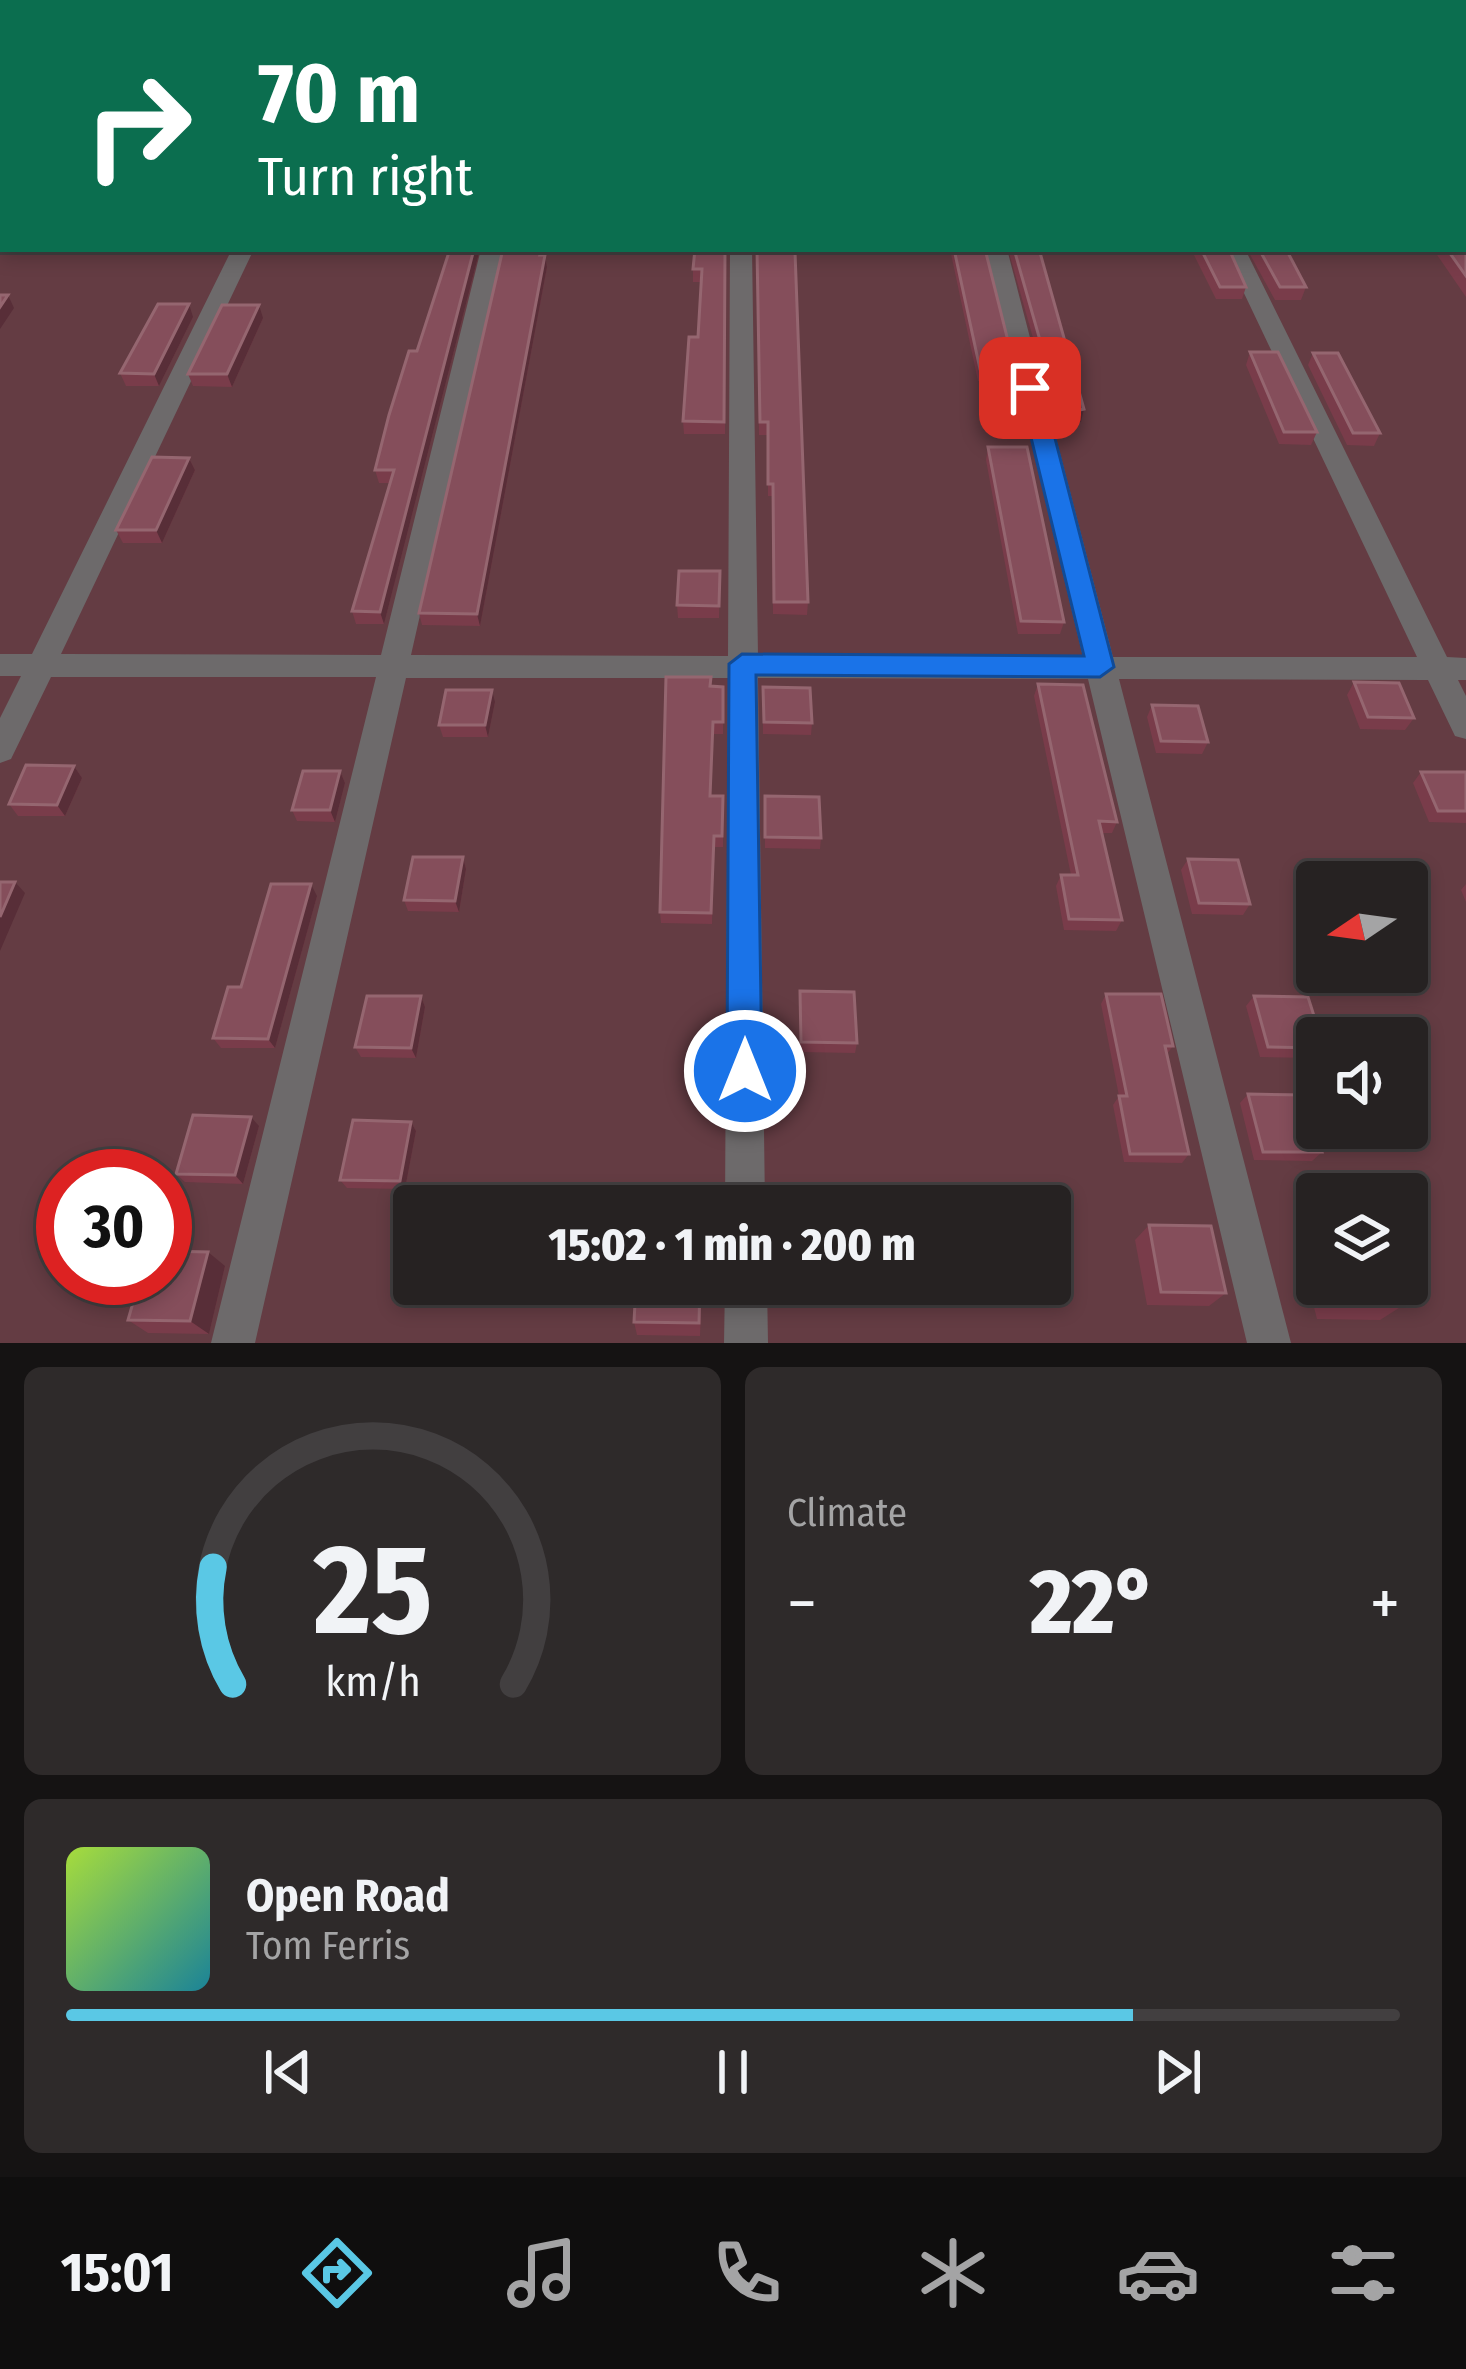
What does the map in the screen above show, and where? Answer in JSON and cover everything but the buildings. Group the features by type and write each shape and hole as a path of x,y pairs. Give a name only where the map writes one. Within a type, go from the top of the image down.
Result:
{"street":[{"path":"0,750 242,252"},
{"path":"233,1343 491,252"},
{"path":"741,252 745,1185"},
{"path":"997,252 1269,1343"},
{"path":"1236,252 1454,669 1466,727"},
{"path":"0,665 1454,669"},
{"path":"746,1305 746,1343"}],"shaded area":[{"path":"0,252 1466,252 1466,1343 0,1343"}],"route":[{"path":"745,1071 742,664 1100,667 1030,388"}]}
